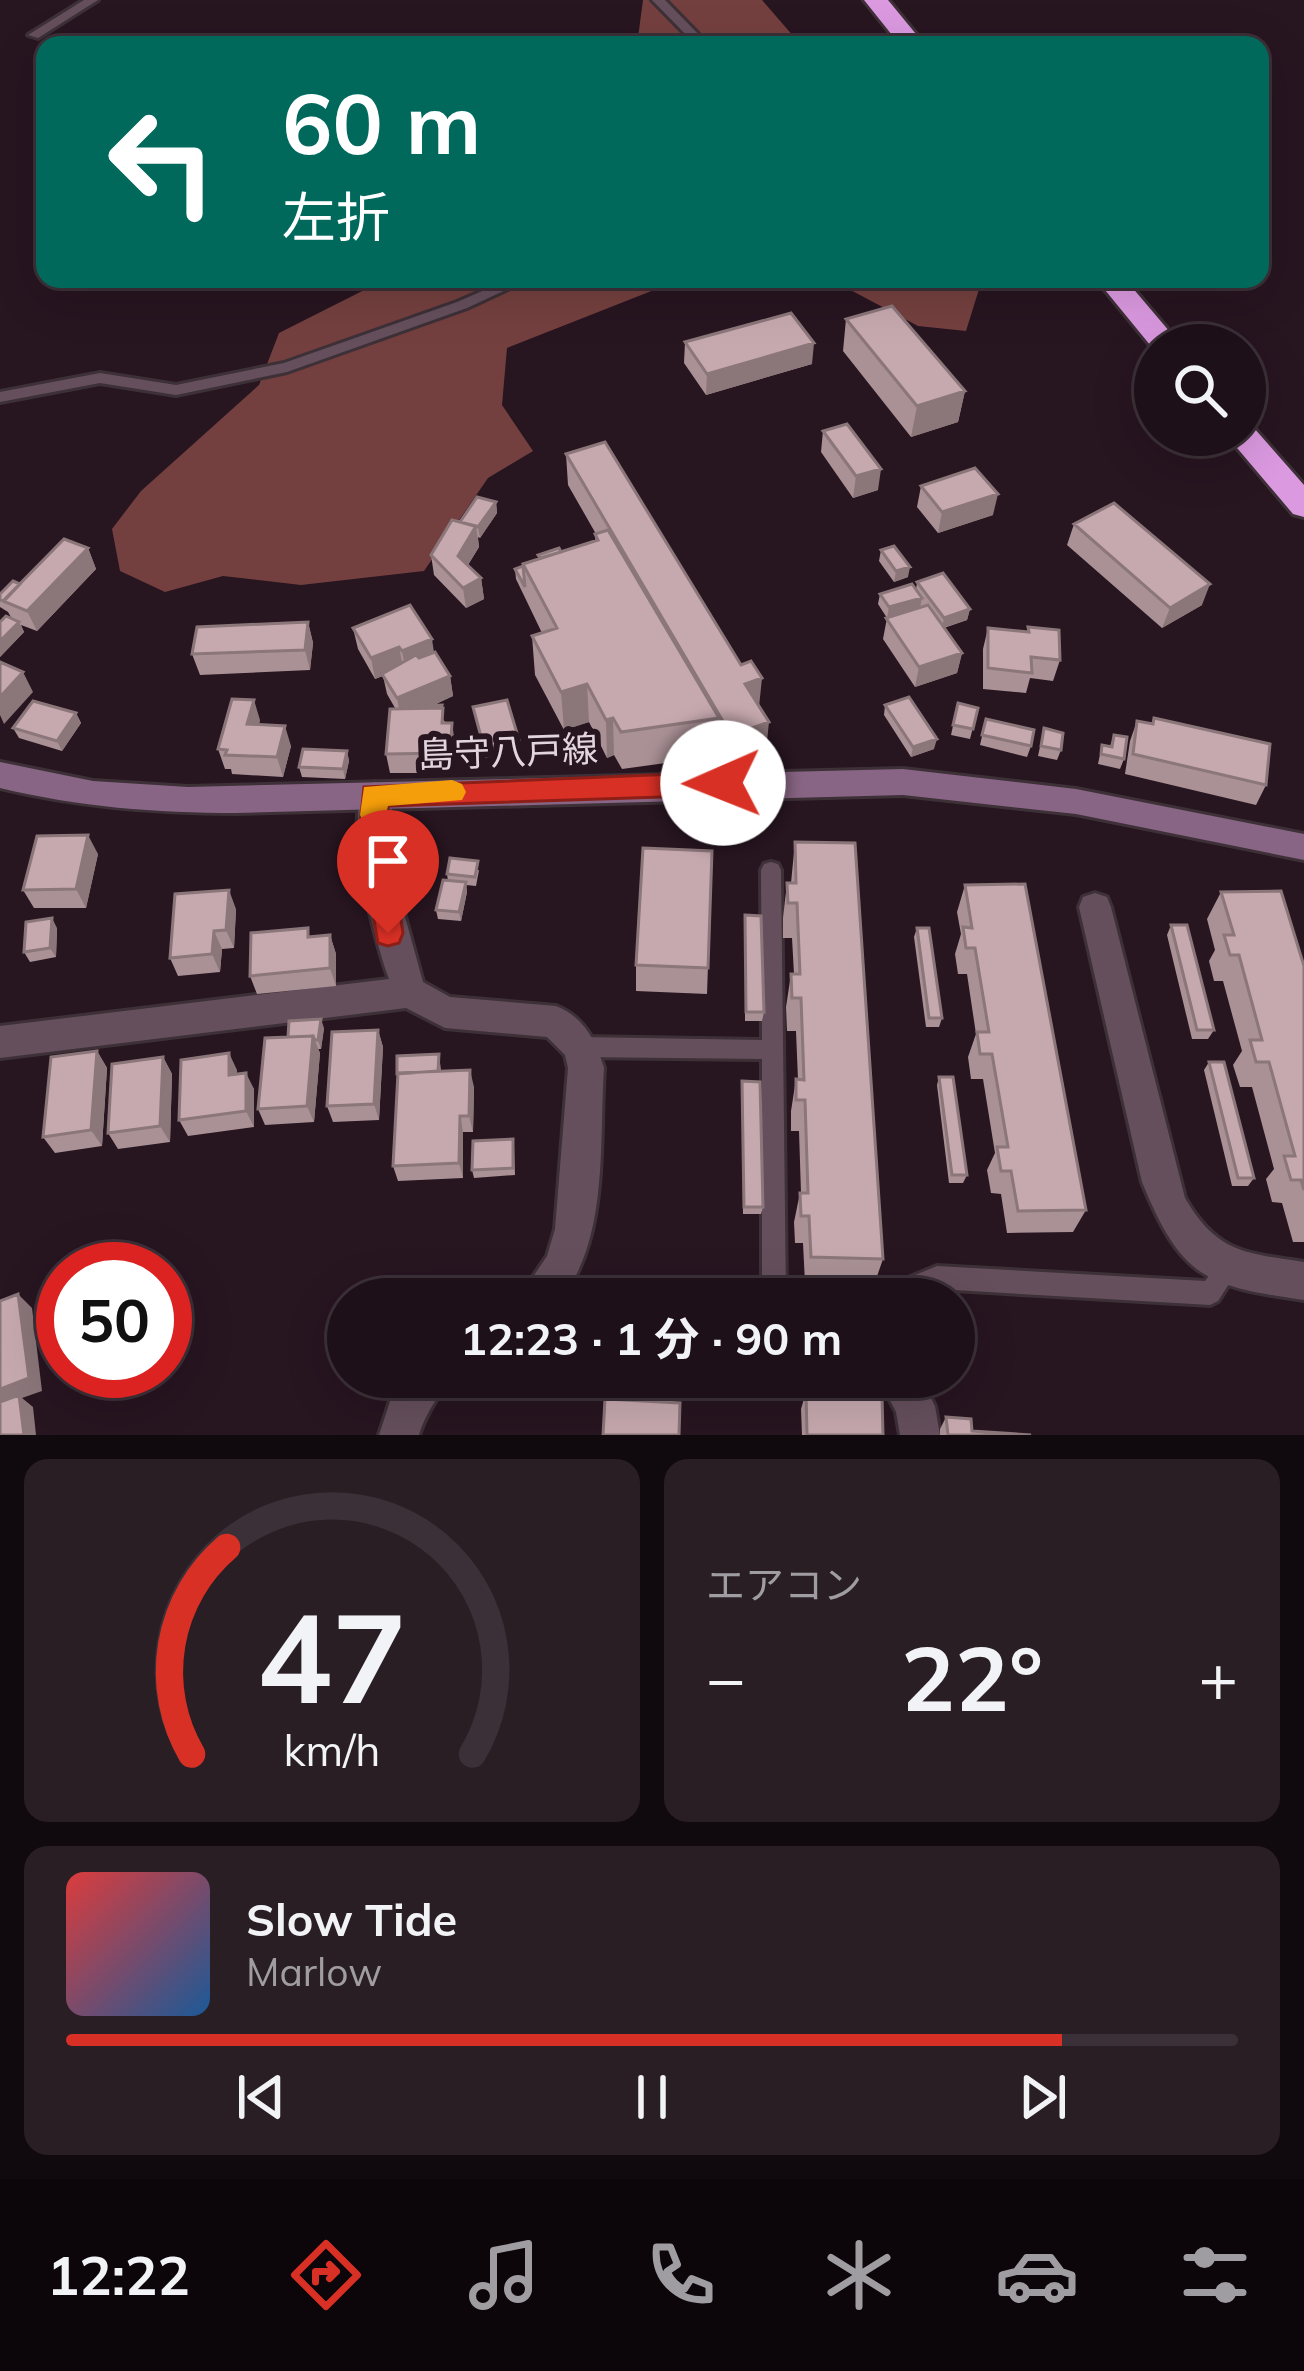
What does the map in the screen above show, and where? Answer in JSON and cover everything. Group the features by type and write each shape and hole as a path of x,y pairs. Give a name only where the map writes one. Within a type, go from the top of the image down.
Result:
{"highway":[{"path":"876,0 906,36"},
{"path":"1118,288 1148,324"},
{"path":"1261,456 1304,506"}],"main road":[{"name":"島守八戸線","path":"0,775 51,790 130,799 851,781 976,785 1077,800 1304,847"}],"street":[{"path":"374,795 373,836 388,933 410,992"},
{"path":"1094,907 1160,1182 1184,1232 1227,1270 1304,1281"},
{"path":"0,1042 410,992 445,1012 556,1022 580,1047 586,1068 574,1229 563,1266 554,1278"},
{"path":"399,1435 410,1398"},
{"path":"910,1398 920,1435"}],"lane":[{"path":"34,35 92,0"},
{"path":"658,0 694,36"},
{"path":"0,397 100,378 176,390 287,367 501,288"},
{"path":"770,870 774,1278"},
{"path":"580,1047 772,1050"},
{"path":"975,1279 1210,1293 1227,1270"}],"shaded area":[{"path":"643,0 762,0 793,36 638,36"},
{"path":"368,288 659,288 507,348 502,405 533,451 488,478 424,571 301,585 223,576 165,592 120,571 112,529 141,491 259,385 279,333"},
{"path":"847,288 979,288 966,331 918,326"}],"building":[{"path":"892,306 965,391 917,406 846,319"},
{"path":"791,313 814,343 707,374 685,342"},
{"path":"847,424 881,469 856,476 823,431"},
{"path":"605,442 741,665 751,661 762,678 745,684 769,722 731,735 566,454"},
{"path":"975,468 998,494 942,512 921,486"},
{"path":"477,497 496,502 478,527 460,522"},
{"path":"1114,503 1210,584 1170,608 1074,524"},
{"path":"452,520 476,526 458,556 481,578 463,588 431,555"},
{"path":"608,530 719,718 621,732 613,718 606,720 587,684 561,692 532,636 557,628 523,564 598,540 595,534"},
{"path":"64,539 88,548 27,611 3,601"},
{"path":"894,546 910,567 896,571 881,550"},
{"path":"943,573 970,609 944,618 917,582"},
{"path":"13,581 20,584 0,600 0,594"},
{"path":"912,584 922,598 889,607 880,594"},
{"path":"410,605 432,639 371,658 353,628"},
{"path":"928,605 962,653 919,667 886,618"},
{"path":"6,616 19,622 0,641 0,622"},
{"path":"308,622 305,650 192,654 197,627"},
{"path":"1028,627 1059,630 1060,660 1031,657 1032,673 988,668 988,628 1029,632"},
{"path":"435,652 450,676 397,698 382,674 416,655"},
{"path":"0,662 23,672 0,697"},
{"path":"909,697 937,739 913,747 885,705"},
{"path":"232,699 254,700 247,724 285,726 277,757 225,755 227,750 218,749"},
{"path":"507,700 519,740 484,748 473,707"},
{"path":"33,701 76,713 57,741 13,728"},
{"path":"958,703 978,708 973,729 953,725"},
{"path":"443,708 442,723 452,723 450,753 386,754 390,709"},
{"path":"1154,718 1270,744 1266,785 1133,754 1137,721 1153,724"},
{"path":"986,719 1034,730 1031,746 982,735"},
{"path":"1044,728 1063,733 1061,750 1041,746"},
{"path":"1114,735 1127,737 1124,759 1101,754 1102,745 1112,747"},
{"path":"303,749 347,751 343,769 299,767"},
{"path":"88,835 76,889 23,890 37,836"},
{"path":"795,842 855,843 883,1259 811,1257 809,1216 801,1216 800,1193 808,1193 805,1100 796,1100 796,1079 804,1080 801,998 792,998 791,974 800,974 797,903 788,903 787,883 796,883"},
{"path":"643,848 712,851 708,968 636,965"},
{"path":"450,858 478,861 475,877 447,874"},
{"path":"443,880 466,882 459,912 436,910"},
{"path":"1025,884 1086,1210 1018,1211 1011,1171 1001,1171 997,1147 1008,1147 992,1054 980,1054 977,1032 989,1032 975,948 966,948 963,927 972,928 965,885"},
{"path":"229,890 226,930 214,931 212,954 170,958 175,894"},
{"path":"1281,891 1304,966 1304,1190 1301,1180 1291,1180 1284,1156 1295,1156 1269,1062 1256,1062 1250,1040 1262,1040 1239,955 1230,955 1224,935 1234,935 1221,892"},
{"path":"745,915 761,916 764,1012 746,1012"},
{"path":"52,918 50,948 24,952 26,922"},
{"path":"1171,925 1187,925 1214,1030 1197,1030"},
{"path":"308,928 308,937 330,935 330,968 250,976 251,933"},
{"path":"917,928 929,928 942,1018 929,1018"},
{"path":"321,1019 318,1040 288,1037 289,1021"},
{"path":"378,1030 374,1104 327,1106 332,1032"},
{"path":"313,1036 307,1106 258,1109 265,1038"},
{"path":"97,1051 91,1130 43,1137 51,1057"},
{"path":"229,1053 229,1075 246,1073 246,1111 179,1120 181,1060"},
{"path":"439,1054 438,1071 397,1074 397,1056"},
{"path":"163,1057 160,1126 108,1133 112,1064"},
{"path":"1209,1062 1224,1062 1254,1178 1238,1178"},
{"path":"470,1070 469,1116 460,1116 459,1163 393,1166 398,1073"},
{"path":"939,1077 953,1077 967,1175 952,1175"},
{"path":"742,1081 760,1082 763,1207 744,1207"},
{"path":"513,1139 513,1168 472,1170 473,1141"},
{"path":"18,1294 29,1378 0,1389 0,1301"},
{"path":"19,1395 24,1435 0,1435 0,1402"},
{"path":"806,1398 882,1398 883,1435 807,1435"},
{"path":"605,1399 680,1403 679,1435 603,1435"},
{"path":"946,1417 971,1419 972,1431 1031,1435 948,1435"}],"slow traffic":[{"path":"374,815 374,795 452,792"}],"route":[{"path":"388,933 373,836 374,795 723,783"}]}
